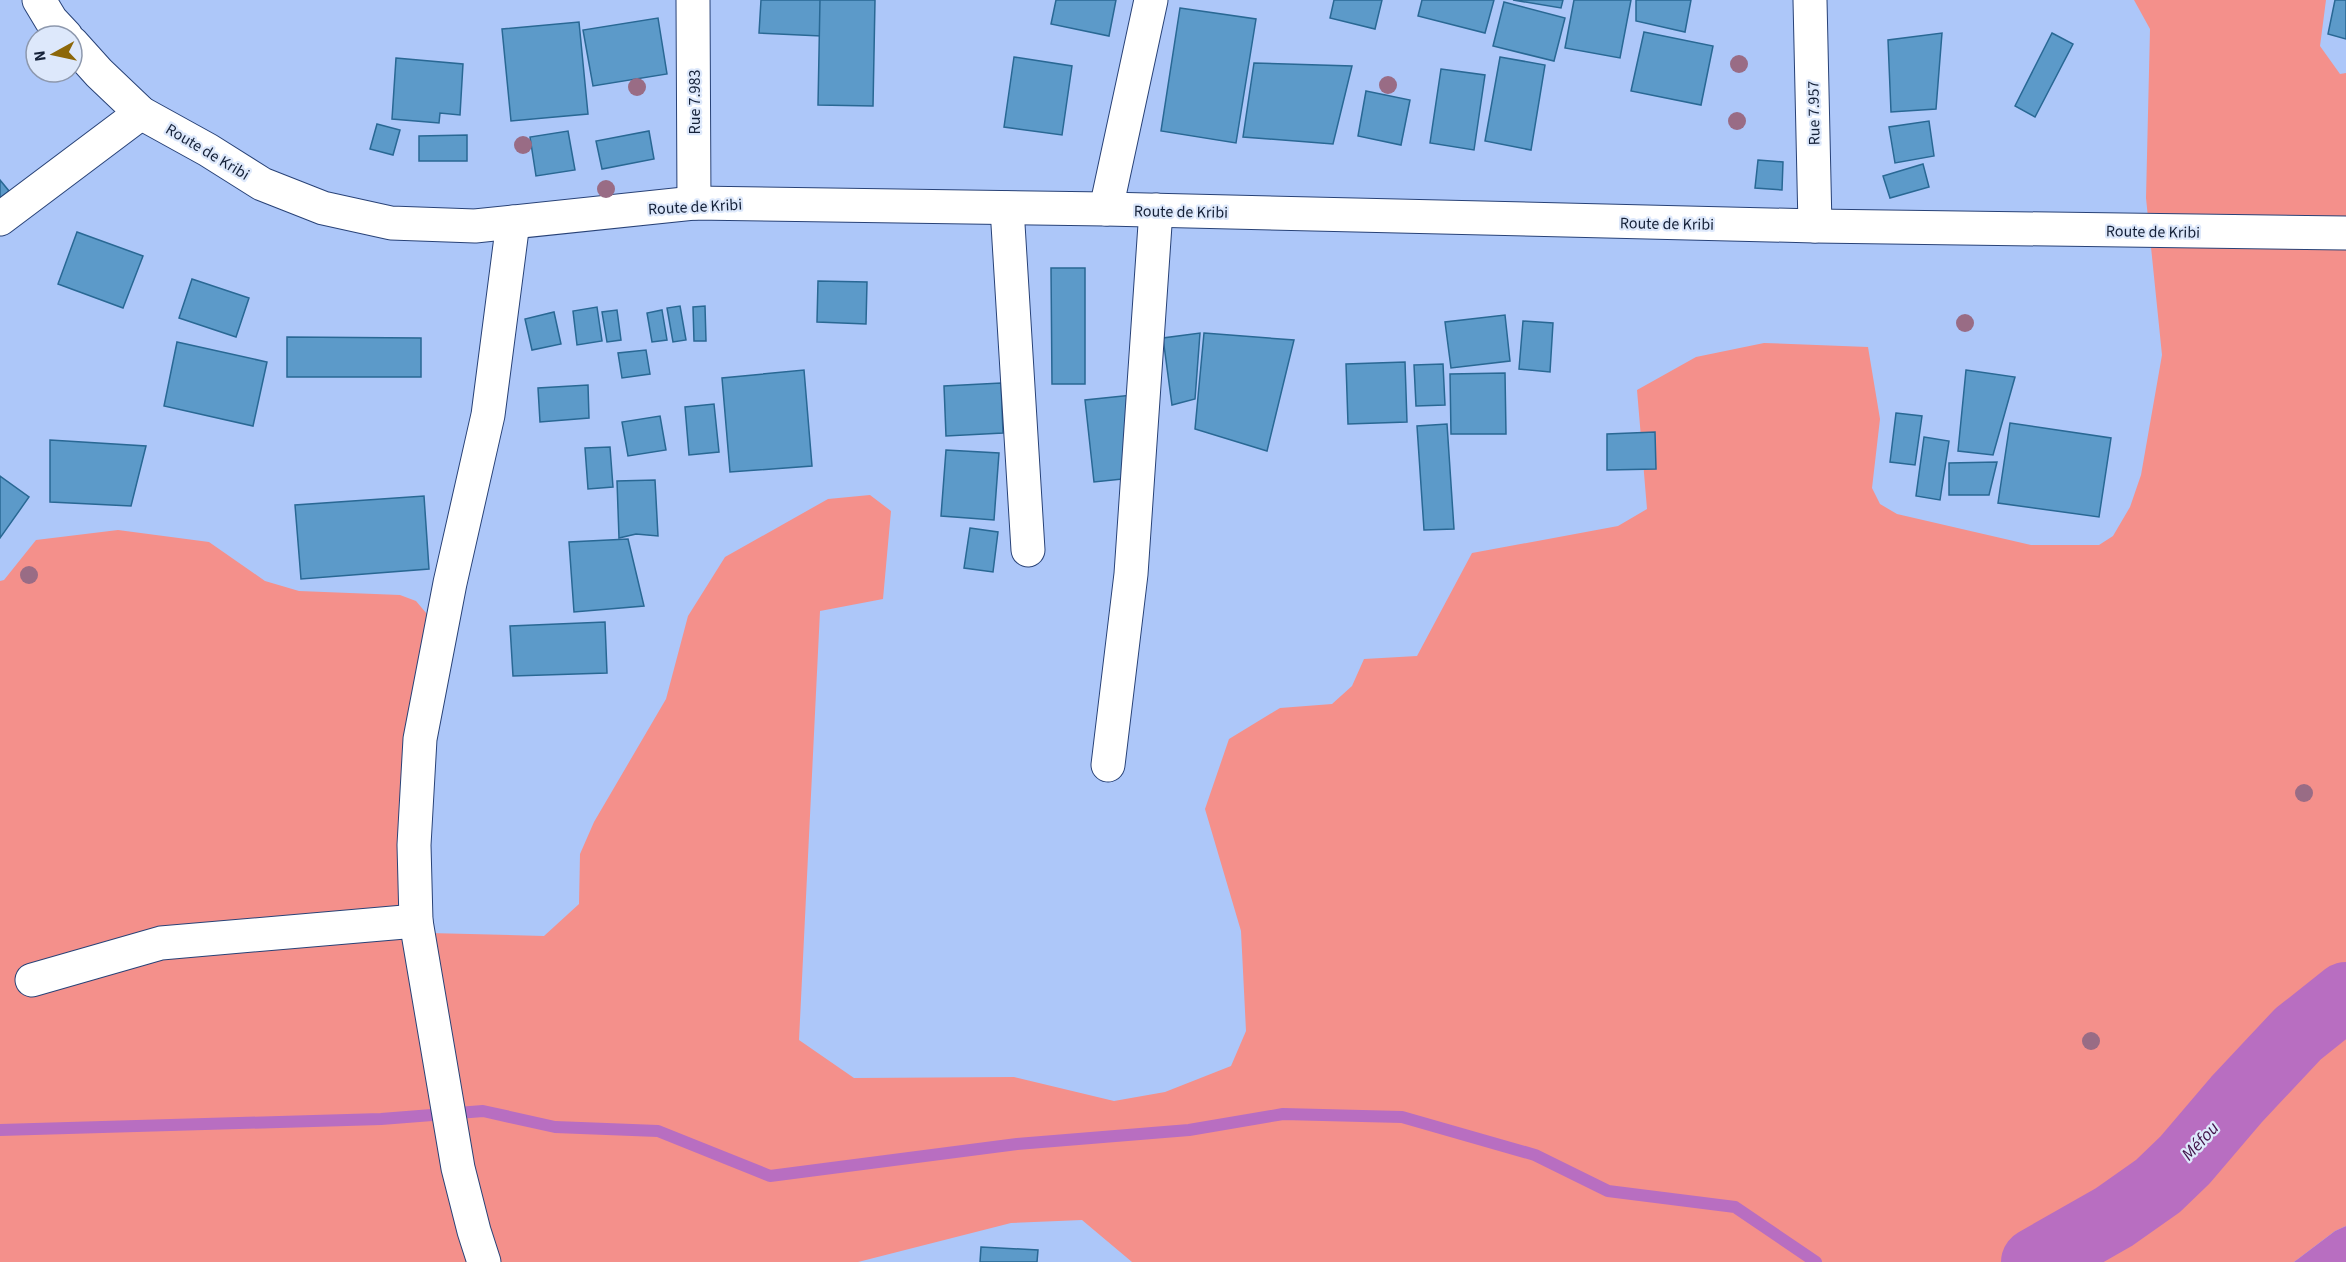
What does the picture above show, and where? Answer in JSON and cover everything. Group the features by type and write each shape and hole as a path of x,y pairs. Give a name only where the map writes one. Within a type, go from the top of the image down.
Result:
{"street":[{"path":"39,0 55,24"},
{"name":"Rue 7.983","path":"693,0 694,203"},
{"path":"1106,209 1151,0"},
{"name":"Rue 7.957","path":"1809,0 1815,226"},
{"name":"Route de Kribi","path":"84,56 141,112 262,184 323,208 391,223 475,226 694,203 1156,210 1815,226 2346,233"},
{"path":"0,219 141,112"},
{"path":"1007,208 1028,550"},
{"path":"1108,765 1131,574 1156,210"},
{"path":"484,1262 458,1168 416,921 414,845 420,739 450,584 488,415 513,222"},
{"path":"32,980 161,943 416,921"}],"shaded area":[{"path":"2134,0 2326,0 2320,46 2340,74 2346,73 2346,1226 2335,1231 2294,1262 1132,1262 1082,1220 1011,1223 858,1262 0,1262 0,581 4,580 36,540 118,530 209,542 265,581 299,591 400,595 416,601 427,614 422,863 429,933 544,936 579,904 580,854 594,822 666,699 688,616 725,557 828,499 870,495 891,511 883,599 820,611 799,1040 854,1078 1014,1077 1114,1101 1165,1092 1231,1066 1246,1031 1241,931 1205,809 1229,739 1280,708 1332,704 1352,686 1364,659 1417,656 1472,553 1618,526 1647,509 1637,390 1696,357 1764,343 1868,347 1880,419 1872,488 1880,504 1897,514 2031,545 2099,545 2113,536 2130,507 2141,475 2162,355 2146,198 2150,29"},
{"path":"2346,1226 2346,1262 2294,1262 2335,1231"}],"building":[{"path":"761,0 822,0 821,36 759,33"},
{"path":"820,0 875,0 873,106 818,105"},
{"path":"1056,0 1116,0 1109,36 1051,24"},
{"path":"1334,0 1382,0 1375,29 1330,18"},
{"path":"1422,0 1494,0 1485,33 1418,16"},
{"path":"1513,0 1563,0 1561,8"},
{"path":"1574,0 1631,0 1620,58 1565,48"},
{"path":"1636,0 1691,0 1685,32 1636,21"},
{"path":"2335,0 2346,0 2346,39 2328,34"},
{"path":"1504,2 1565,18 1554,61 1493,46"},
{"path":"1180,8 1256,19 1236,143 1161,131"},
{"path":"658,18 667,74 593,86 583,30"},
{"path":"579,22 588,114 511,121 502,29"},
{"path":"1644,32 1713,46 1701,105 1631,91"},
{"path":"1942,33 1936,109 1891,112 1888,40"},
{"path":"2052,33 2073,44 2035,117 2015,106"},
{"path":"1014,57 1072,66 1062,135 1004,127"},
{"path":"1500,57 1545,65 1531,150 1485,141"},
{"path":"396,58 463,64 460,115 440,113 439,123 392,119"},
{"path":"1254,63 1352,66 1333,144 1243,137"},
{"path":"1441,69 1485,75 1474,150 1430,143"},
{"path":"1366,91 1410,100 1401,145 1358,136"},
{"path":"1929,121 1934,156 1895,163 1889,127"},
{"path":"377,124 400,130 393,155 370,149"},
{"path":"568,131 575,170 536,176 530,137"},
{"path":"649,131 654,159 602,169 596,141"},
{"path":"467,135 467,161 419,161 419,136"},
{"path":"1758,160 1783,162 1782,190 1755,188"},
{"path":"1923,164 1929,187 1890,198 1883,176"},
{"path":"0,180 9,191 0,198"},
{"path":"77,232 143,256 123,308 58,284"},
{"path":"1051,268 1085,268 1085,384 1052,384"},
{"path":"192,279 249,298 236,337 179,318"},
{"path":"818,281 867,282 866,324 817,322"},
{"path":"680,306 686,340 673,342 667,308"},
{"path":"705,306 706,341 694,341 693,307"},
{"path":"597,307 602,341 577,345 573,311"},
{"path":"617,310 621,340 607,342 602,312"},
{"path":"662,310 667,340 652,342 647,313"},
{"path":"554,312 561,344 532,350 525,319"},
{"path":"1505,315 1510,361 1451,368 1445,322"},
{"path":"1523,321 1553,323 1550,372 1519,369"},
{"path":"1200,333 1195,399 1172,405 1163,338"},
{"path":"1204,333 1294,340 1267,451 1195,429"},
{"path":"287,337 421,338 421,377 287,377"},
{"path":"177,342 267,362 253,426 164,406"},
{"path":"646,350 650,374 622,378 618,353"},
{"path":"1405,362 1407,422 1348,424 1346,364"},
{"path":"1443,364 1445,405 1416,406 1414,365"},
{"path":"804,370 812,466 730,472 722,378"},
{"path":"1966,370 2015,377 1993,455 1958,451"},
{"path":"1505,373 1506,434 1451,434 1450,374"},
{"path":"1001,383 1003,433 946,436 944,386"},
{"path":"588,385 589,418 540,422 538,388"},
{"path":"1142,394 1151,476 1094,482 1085,400"},
{"path":"714,404 719,452 689,455 685,407"},
{"path":"1896,413 1922,416 1915,465 1890,462"},
{"path":"660,416 666,450 628,456 622,422"},
{"path":"2010,423 2111,438 2099,517 1998,503"},
{"path":"1447,424 1454,529 1424,530 1417,426"},
{"path":"1655,432 1656,469 1607,470 1607,434"},
{"path":"1924,437 1949,441 1940,500 1916,496"},
{"path":"50,440 146,446 131,506 50,502"},
{"path":"610,447 613,487 588,489 585,448"},
{"path":"946,450 999,453 994,520 941,516"},
{"path":"1997,462 1989,495 1949,495 1949,463"},
{"path":"0,476 29,497 0,538"},
{"path":"655,480 658,536 636,534 619,538 617,481"},
{"path":"424,496 429,569 301,579 295,505"},
{"path":"970,528 998,532 993,572 964,568"},
{"path":"628,539 644,606 574,612 569,542"},
{"path":"605,622 607,673 513,676 510,626"},
{"path":"981,1247 1038,1250 1037,1262 980,1262"}],"waterway":[{"name":"Méfou","path":"2035,1262 2114,1217 2158,1186 2185,1160 2237,1099 2298,1034 2346,996"},
{"path":"0,1130 381,1119 483,1111 555,1127 658,1131 770,1176 1017,1144 1189,1130 1283,1114 1402,1117 1535,1155 1608,1191 1735,1207 1816,1262"}]}
